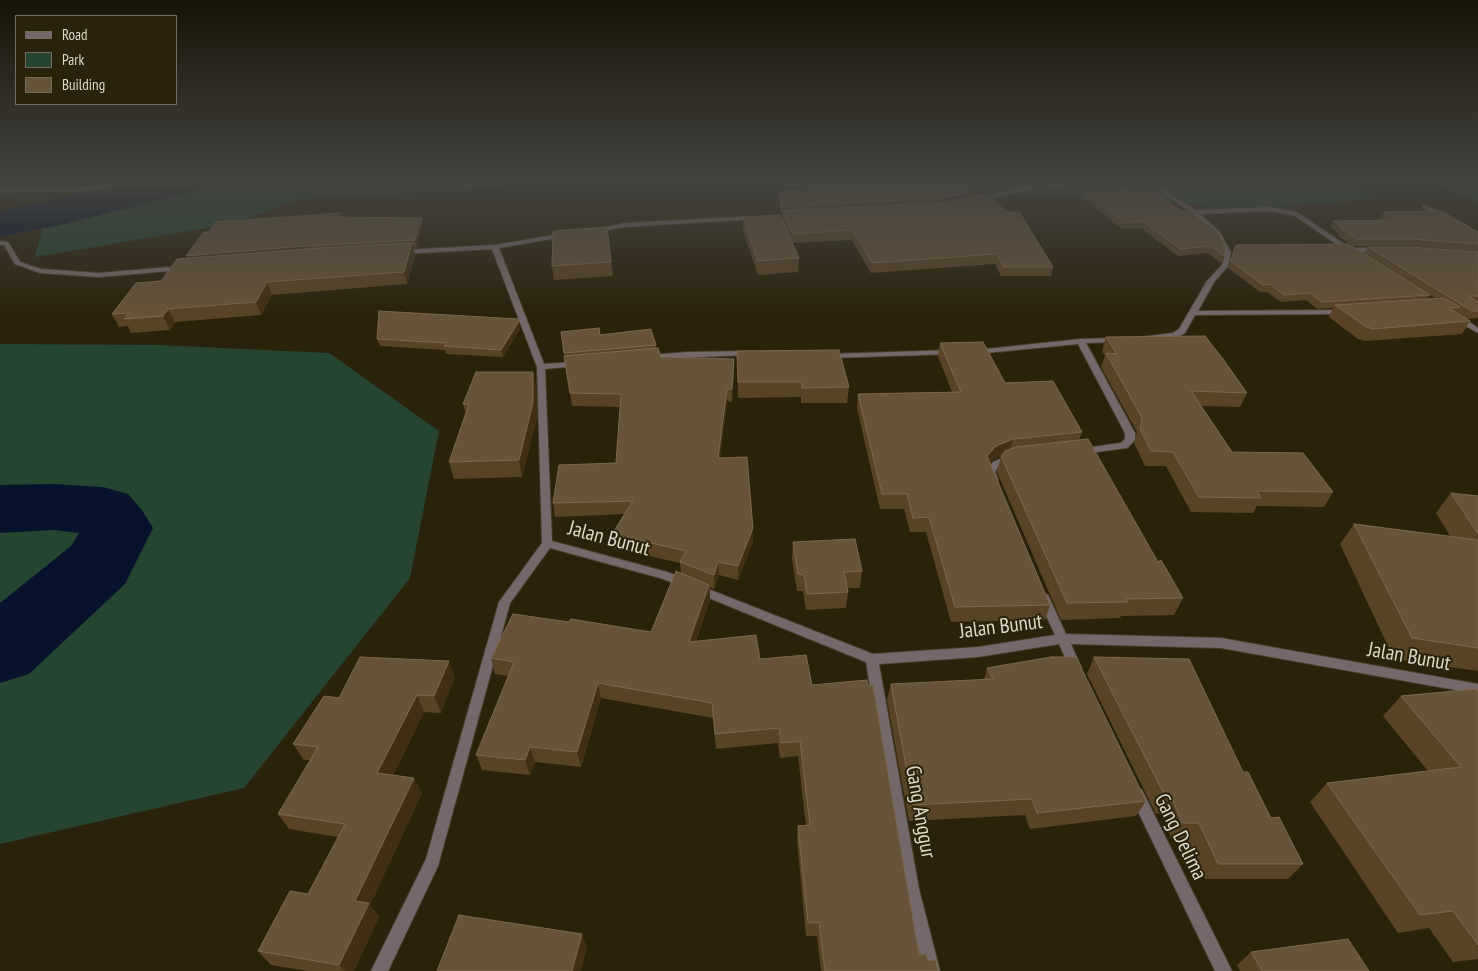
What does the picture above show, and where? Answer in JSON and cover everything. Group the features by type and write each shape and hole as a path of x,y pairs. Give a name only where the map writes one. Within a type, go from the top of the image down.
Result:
{"street":[{"path":"588,232 618,226"},
{"path":"1135,339 1175,334 1182,331 1211,281 1225,266 1228,253 1218,233 1210,226"},
{"path":"1314,226 1366,260"},
{"path":"396,252 495,247 578,233"},
{"path":"0,243 6,242 17,263 40,271 99,275 194,267"},
{"path":"379,971 433,861 505,602 547,543 541,367 495,247"},
{"path":"1350,250 1387,250"},
{"path":"1192,313 1347,312"},
{"path":"1454,316 1478,331"},
{"path":"817,356 983,351 1080,341 1126,339"},
{"path":"1072,452 1124,446 1130,440 1130,433 1080,341"},
{"path":"639,358 688,354 763,353"},
{"path":"541,367 590,363"},
{"path":"997,490 990,472 996,464 1009,458 1027,456"},
{"name":"Jalan Bunut","path":"547,543 663,574 872,659 978,652 1062,639 1221,644 1478,689"},
{"path":"1039,586 1083,684"},
{"name":"Gang Anggur","path":"872,659 911,889 932,971"},
{"name":"Gang Delima","path":"1130,782 1224,971"}],"green space":[{"path":"43,226 217,226 35,257"},
{"path":"0,344 159,345 329,353 439,431 410,578 244,788 0,844"}],"building":[{"path":"213,226 419,226 415,240 305,246 186,256 204,232 209,232"},
{"path":"746,226 785,226 799,258 758,261"},
{"path":"789,226 1028,226 1053,267 1003,267 997,254 872,263 853,230 793,234"},
{"path":"1150,226 1210,226 1217,231 1225,245 1221,245 1226,246 1224,256 1211,246 1180,249"},
{"path":"1341,226 1468,226 1478,232 1478,244 1410,239 1356,239 1341,229 1345,229"},
{"path":"607,227 611,262 552,266 553,231"},
{"path":"412,243 404,272 267,282 256,302 168,309 163,316 124,319 129,313 112,314 136,283 161,281 177,259"},
{"path":"1348,244 1430,295 1322,302 1310,293 1284,295 1270,284 1263,285 1231,261 1236,245"},
{"path":"1368,247 1410,247 1478,252 1478,296 1468,296 1478,302 1478,311 1472,311"},
{"path":"1444,298 1460,307 1449,308 1470,321 1372,329 1335,305"},
{"path":"379,311 518,319 519,321 501,350 444,346 446,343 377,339"},
{"path":"599,328 600,335 651,329 656,345 564,353 561,332"},
{"path":"1205,336 1247,393 1191,391 1232,452 1303,453 1333,492 1257,491 1261,498 1199,497 1173,452 1151,451 1140,429 1142,418 1106,353 1117,354 1106,337"},
{"path":"983,342 1005,383 1053,381 1082,432 1013,439 996,446 987,456 1050,605 955,607 929,517 913,518 907,494 882,494 858,394 961,392 940,343"},
{"path":"658,348 661,357 734,359 732,389 727,389 718,458 747,457 753,528 738,566 718,562 714,575 680,562 686,551 612,534 633,501 553,503 559,465 616,463 621,394 570,393 564,356"},
{"path":"839,350 849,387 802,388 802,382 738,382 737,351"},
{"path":"476,372 533,372 533,402 519,460 449,462 469,404 463,404"},
{"path":"1088,439 1158,562 1161,560 1183,598 1126,599 1128,602 1067,603 1001,456 1005,451 1016,447"},
{"path":"1451,493 1478,496 1478,534"},
{"path":"1354,524 1478,540 1478,648 1412,638"},
{"path":"855,539 862,571 844,572 848,592 807,594 804,575 798,574 793,542"},
{"path":"676,571 709,585 689,642 756,635 760,659 806,655 812,685 867,680 868,686 873,685 919,954 926,954 928,960 936,960 938,971 825,971 819,922 808,923 798,826 810,825 800,741 781,743 779,728 715,734 712,703 598,683 577,752 530,747 525,760 476,755 514,662 491,658 513,614 569,622 571,619 651,632"},
{"path":"360,657 449,661 434,696 417,695 377,773 414,778 355,901 369,903 339,965 258,951 290,891 308,894 345,824 278,814 318,747 293,744 324,696 339,698"},
{"path":"1051,657 1076,657 1146,801 1037,813 1032,799 913,805 891,684 993,679 987,668"},
{"path":"1094,657 1189,659 1243,772 1248,772 1271,818 1279,817 1303,864 1218,864 1199,823 1182,823 1172,798 1166,798"},
{"path":"1476,689 1478,691 1478,945 1453,911 1420,915 1327,783 1461,767 1401,696"},
{"path":"459,915 582,934 572,971 437,971"},
{"path":"1348,939 1369,971 1262,971 1251,952"}],"waterway":[{"path":"0,509 54,507 103,511 117,528 98,565 0,650"}]}
